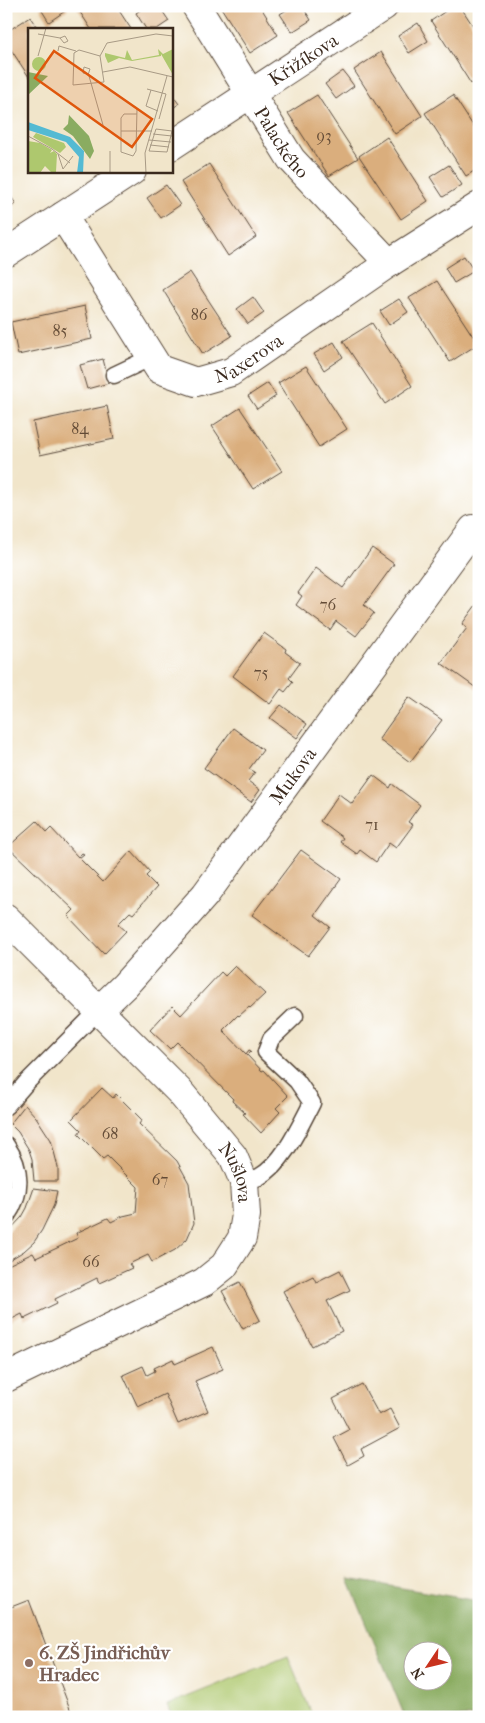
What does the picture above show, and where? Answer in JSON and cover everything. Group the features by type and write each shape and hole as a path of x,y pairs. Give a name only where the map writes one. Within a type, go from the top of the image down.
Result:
{"street":[{"name":"Palackého","path":"196,6 291,159 389,263"},
{"name":"Křižíkova","path":"172,145 384,6"},
{"path":"6,253 130,172"},
{"name":"Naxerova","path":"63,216 159,369 196,382 231,372 389,263 479,206"},
{"name":"Mukova","path":"98,1011 125,985 205,896 473,529"},
{"name":"Nušlova","path":"6,918 179,1091 233,1156 244,1182 246,1215 242,1238 224,1266 204,1282 6,1378"}],"lane":[{"path":"114,375 152,357"},
{"path":"6,1106 26,1082 98,1011"},
{"path":"244,1182 260,1176 271,1168 294,1136 312,1103 297,1081 266,1052 271,1039 295,1016"},
{"path":"6,1145 16,1162 19,1176 17,1196 6,1217"}],"green space":[{"path":"348,1579 479,1601 479,1717 405,1717"},
{"path":"288,1656 313,1717 172,1717 167,1705"}],"building":[{"path":"39,6 66,6 68,9 49,22"},
{"path":"76,6 116,6 130,28 90,28"},
{"path":"146,6 159,6 169,21 158,28 145,28 136,13"},
{"path":"220,6 260,6 278,35 250,53"},
{"path":"293,6 302,6 311,20 292,32 280,14"},
{"path":"453,6 460,6 479,35 479,79 471,84 431,21"},
{"path":"30,17 37,28 28,28 28,75 6,42 6,32"},
{"path":"418,23 428,41 409,53 398,36"},
{"path":"381,52 422,116 395,134 354,70"},
{"path":"343,71 354,86 336,99 325,84"},
{"path":"172,94 179,104 172,108"},
{"path":"317,95 358,158 329,176 288,113"},
{"path":"453,95 479,135 479,168 466,176 425,113"},
{"path":"387,137 428,201 401,219 359,156"},
{"path":"209,164 256,237 228,256 181,182"},
{"path":"449,165 462,185 443,197 430,177"},
{"path":"166,185 180,205 161,218 147,198"},
{"path":"6,189 16,204 6,210"},
{"path":"464,256 474,271 454,283 445,268"},
{"path":"190,272 232,336 203,354 163,290"},
{"path":"437,281 478,344 450,362 409,298"},
{"path":"253,297 264,313 248,324 237,309"},
{"path":"399,299 408,312 389,325 380,311"},
{"path":"85,306 92,339 18,355 11,322"},
{"path":"372,323 412,386 385,404 343,341"},
{"path":"334,342 343,357 324,370 314,354"},
{"path":"103,359 109,383 87,389 80,365"},
{"path":"306,366 347,429 319,447 278,383"},
{"path":"268,383 276,396 257,409 248,396"},
{"path":"107,406 114,439 40,455 33,422"},
{"path":"240,408 282,471 253,489 212,426"},
{"path":"372,548 394,564 364,605 374,613 356,636 336,621 330,630 296,605 302,596 298,593 316,568 343,588"},
{"path":"479,601 479,690 441,663 467,628 462,624"},
{"path":"264,633 286,649 285,652 300,663 289,678 293,682 285,692 281,689 270,704 233,676"},
{"path":"409,697 442,720 410,762 379,739"},
{"path":"281,705 307,724 297,738 270,718"},
{"path":"233,728 263,750 249,769 255,772 248,781 260,790 251,802 204,768"},
{"path":"373,775 390,788 392,784 420,805 408,822 413,825 396,848 389,843 376,862 360,850 357,854 340,842 343,838 320,821 339,794 352,804"},
{"path":"37,821 47,832 51,828 78,857 82,853 84,854 79,858 103,882 131,851 150,872 146,876 157,887 133,914 130,912 118,924 126,931 104,954 68,916 74,910 8,847"},
{"path":"301,850 341,879 315,915 330,927 308,956 252,915"},
{"path":"235,966 265,994 250,1008 238,1015 223,1030 246,1054 249,1050 251,1051 247,1055 288,1096 276,1108 280,1112 261,1133 243,1114 245,1113 232,1101 233,1099 177,1042 170,1049 150,1030 172,1006 181,1015 221,972 225,976"},
{"path":"102,1088 113,1098 116,1094 142,1120 139,1124 177,1161 189,1183 194,1223 187,1239 175,1250 152,1262 148,1255 129,1264 132,1268 99,1283 97,1278 55,1299 57,1303 24,1319 22,1314 6,1322 6,1266 33,1253 36,1258 78,1238 76,1233 108,1218 111,1222 123,1216 136,1213 138,1187 107,1156 103,1159 78,1134 81,1130 71,1120"},
{"path":"25,1105 36,1117 51,1140 58,1167 58,1181 34,1181 32,1159 29,1150 18,1132 10,1124"},
{"path":"34,1188 57,1191 54,1205 34,1242 24,1251 6,1262 6,1234 22,1217"},
{"path":"340,1270 350,1290 327,1301 342,1331 312,1346 283,1291 313,1276 316,1282"},
{"path":"240,1282 260,1320 243,1329 222,1291"},
{"path":"213,1347 223,1369 195,1381 208,1411 178,1424 165,1394 138,1407 123,1375 143,1366 147,1375 155,1371 154,1368 173,1359 175,1364"},
{"path":"362,1384 379,1415 390,1409 400,1428 361,1449 364,1456 348,1465 334,1438 349,1430 333,1399"},
{"name":"6. ZŠ Jindřichův Hradec","path":"29,1600 73,1717 6,1717 6,1609"}],"place":[{"name":"6. ZŠ Jindřichův Hradec","path":"29,1663"}]}
